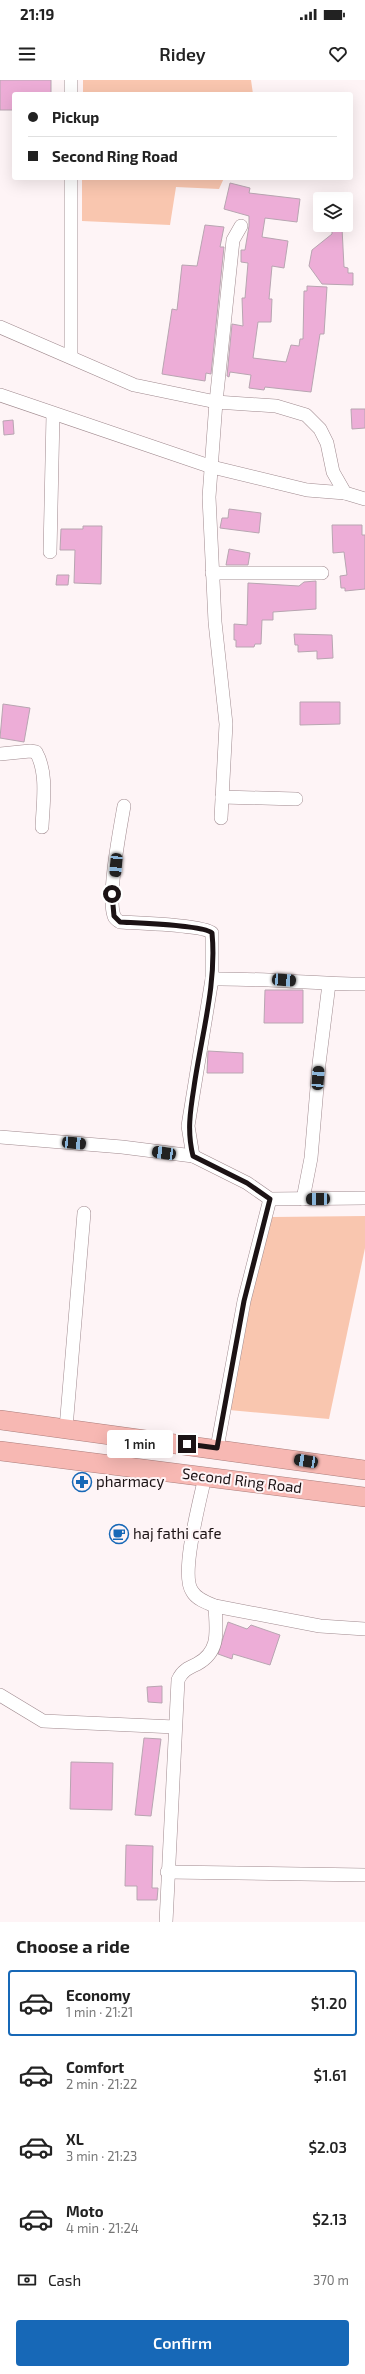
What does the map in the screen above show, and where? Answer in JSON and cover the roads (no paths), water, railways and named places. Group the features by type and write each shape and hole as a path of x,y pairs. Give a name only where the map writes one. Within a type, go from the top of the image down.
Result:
{"highway":[{"name":"Second Ring Road","path":"0,1420 217,1448 365,1470"},
{"name":"Second Ring Road","path":"0,1451 365,1497"}],"street":[{"path":"71,80 71,92"},
{"path":"71,180 71,357"},
{"path":"221,818 226,724 212,573 209,497 216,402 233,240 241,226"},
{"path":"0,327 134,385 216,402 276,406 306,415 320,429 328,443 333,472 345,492"},
{"path":"0,395 53,415 212,467 307,490 345,492 365,499"},
{"path":"50,552 53,415"},
{"path":"212,573 322,573"},
{"path":"0,754 30,750 36,752 40,758 43,775 42,826"},
{"path":"222,797 296,799"},
{"path":"124,806 112,894 114,916 120,922 210,930 212,936 212,979 188,1126 193,1156"},
{"path":"212,979 254,978 329,984 365,984"},
{"path":"303,1199 311,1158 319,1064 329,984"},
{"path":"0,1137 122,1147 193,1156 247,1183 270,1199 365,1198"},
{"path":"217,1448 244,1301 270,1199"},
{"path":"66,1428 84,1213"},
{"path":"205,1477 187,1573 192,1592 202,1601 215,1606 320,1626 365,1629"},
{"path":"166,1922 167,1872 178,1680 185,1670 207,1659 211,1652 216,1634 215,1606"},
{"path":"0,1695 43,1721 175,1727"},
{"path":"167,1872 365,1875"}],"place":[{"name":"pharmacy","path":"82,1482"},
{"name":"haj fathi cafe","path":"119,1534"}]}
